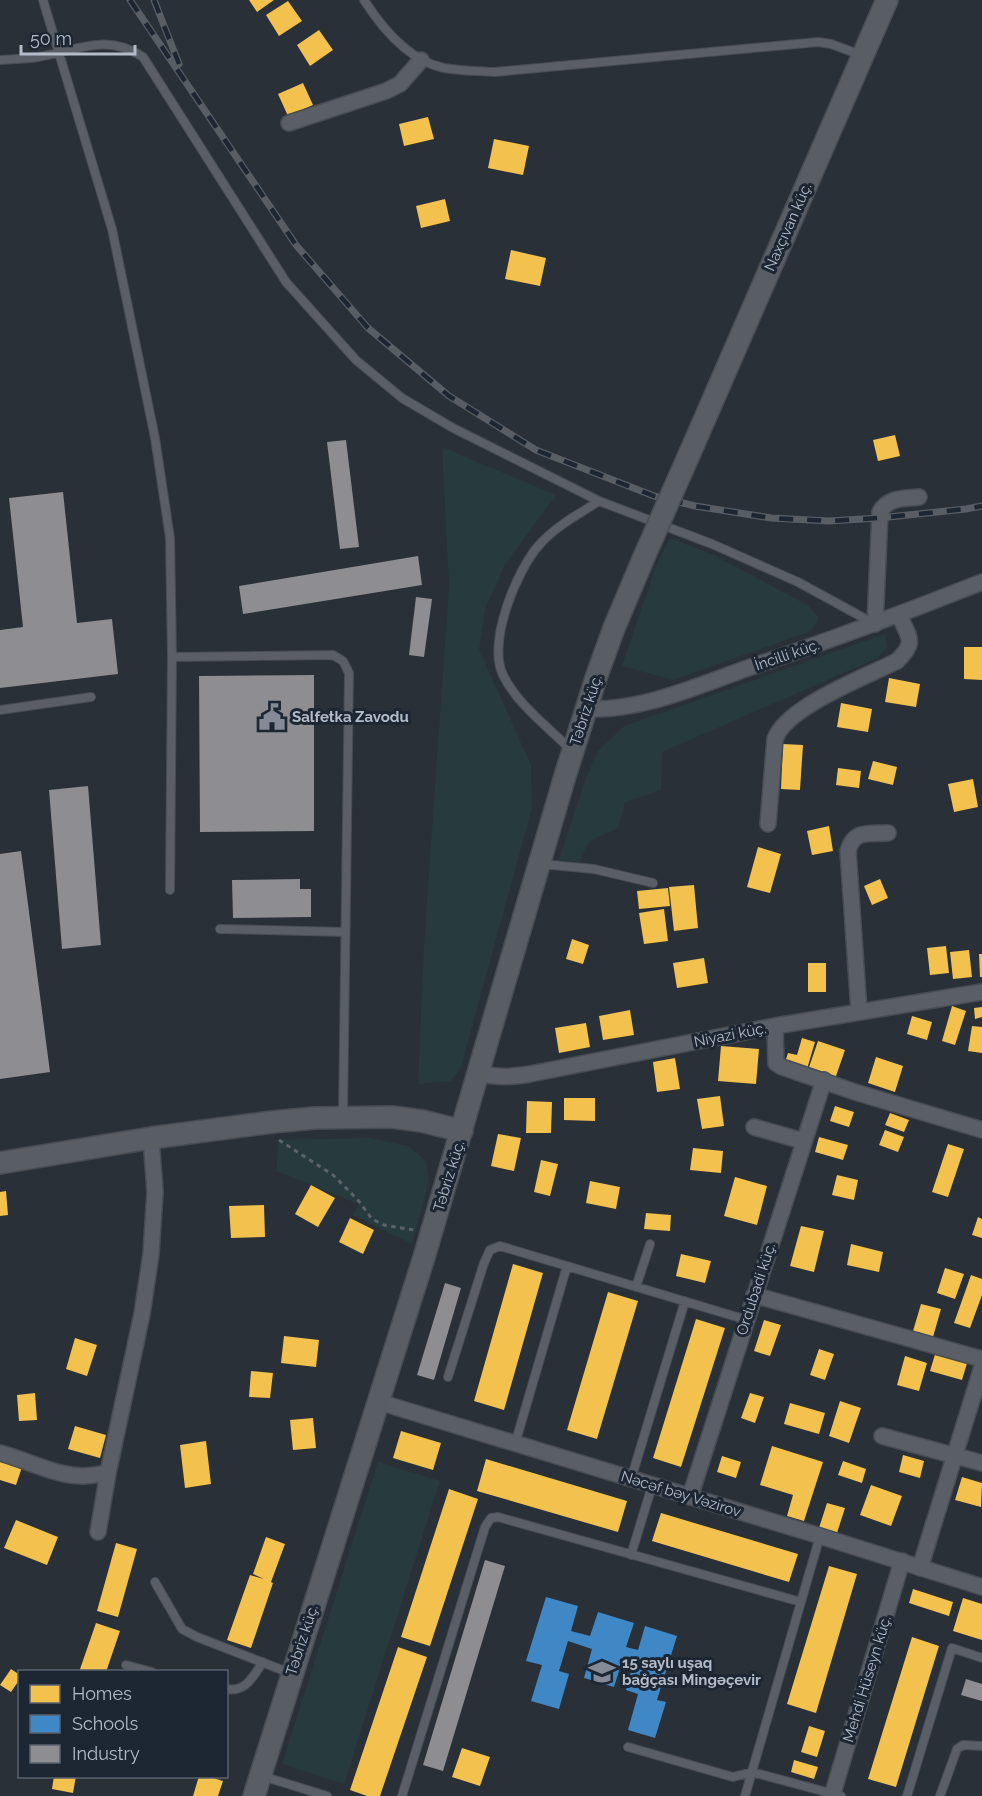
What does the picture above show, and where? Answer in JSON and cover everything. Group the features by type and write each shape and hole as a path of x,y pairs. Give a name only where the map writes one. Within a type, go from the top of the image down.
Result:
{"street":[{"name":"Naxçıvan küç.","path":"644,557 886,0"},
{"path":"289,123 386,91 399,84 422,60"},
{"path":"875,624 880,512 889,501 920,497"},
{"name":"Təbriz küç.","path":"254,1796 462,1131 586,709 614,628 644,557"},
{"name":"İncilli küç.","path":"586,709 608,710 682,691 875,624 982,582"},
{"path":"768,824 775,739 779,728 805,706 897,661 908,650 910,641 899,615"},
{"path":"859,1011 848,851 850,840 858,835 888,833"},
{"name":"Niyazi küç.","path":"479,1073 502,1077 530,1074 775,1026 982,992"},
{"path":"775,1026 776,1063 782,1067 855,1092 982,1130"},
{"name":"Ordubadi küç.","path":"690,1497 824,1080"},
{"path":"0,1163 152,1138 272,1122 343,1117 392,1117 422,1121 462,1131"},
{"path":"754,1127 804,1141"},
{"path":"98,1532 108,1473 142,1314 151,1254 154,1192 152,1138"},
{"path":"754,1294 982,1359"},
{"path":"920,1568 982,1367"},
{"name":"Nəcəf bəy Vəzirov","path":"379,1402 982,1587"},
{"path":"882,1436 982,1463"},
{"path":"0,1454 59,1472 83,1476 108,1473"},
{"name":"Mehdi Hüseyn küç.","path":"835,1795 902,1561"}],"lane":[{"path":"43,0 112,229 155,438 170,538 172,657 170,890"},
{"path":"364,0 394,38 422,60 442,68 463,71 495,72 818,42 831,44 862,56"},
{"path":"0,60 39,57 84,45 111,44 131,50 142,57 286,282 356,360 402,398 453,428 599,501 712,544 798,582 875,624"},
{"path":"573,752 512,692 501,672 498,649 503,622 527,559 565,522 599,501"},
{"path":"172,657 333,655 343,661 349,674 343,1117"},
{"path":"0,710 91,697"},
{"path":"540,864 594,869 653,883"},
{"path":"220,929 345,932"},
{"path":"636,1287 650,1244"},
{"path":"448,1377 484,1263 490,1250 500,1246 747,1320"},
{"path":"515,1444 567,1266"},
{"path":"631,1479 685,1301"},
{"path":"631,1555 652,1486"},
{"path":"402,1796 485,1527 491,1518 498,1517 801,1602"},
{"path":"745,1796 820,1536"},
{"path":"155,1582 182,1629 291,1674"},
{"path":"907,1796 952,1648 982,1658"},
{"path":"228,1689 241,1689 262,1662"},
{"path":"126,1665 148,1670"},
{"path":"940,1796 957,1749 963,1745 982,1746"},
{"path":"628,1747 733,1777 752,1772 835,1795"},
{"path":"260,1775 327,1796"}],"path":[{"path":"279,1140 333,1175 358,1200 372,1219 384,1225 416,1230"}],"green space":[{"path":"442,447 556,495 504,566 485,610 479,649 531,765 532,808 461,1067 451,1081 418,1084 424,945 449,586"},
{"path":"670,538 714,555 809,606 819,618 811,631 673,680 622,666 657,563"},
{"path":"885,634 887,647 878,658 662,752 661,790 625,802 618,828 590,841 579,862 559,860 588,773 598,751 624,726"},
{"path":"370,1138 408,1146 426,1161 429,1181 412,1244 353,1215 359,1204 276,1171 279,1140"},
{"path":"378,1462 440,1481 344,1784 282,1764"}],"building: Homes":[{"path":"249,0 274,0 257,12"},
{"path":"288,1 302,21 279,36 266,15"},
{"path":"319,30 333,50 310,66 297,45"},
{"path":"303,83 313,105 288,116 278,94"},
{"path":"428,117 434,139 404,146 399,124"},
{"path":"494,139 529,146 523,175 488,168"},
{"path":"445,199 450,221 421,228 416,206"},
{"path":"511,250 546,258 540,286 505,279"},
{"path":"895,435 900,456 878,461 873,440"},
{"path":"964,647 982,647 982,680 964,679"},
{"path":"889,678 920,684 916,707 885,702"},
{"path":"841,703 872,709 868,732 837,727"},
{"path":"783,744 803,745 800,790 781,789"},
{"path":"873,761 897,767 893,785 868,779"},
{"path":"838,768 861,771 859,788 836,785"},
{"path":"973,779 978,807 954,812 948,784"},
{"path":"829,826 833,851 812,855 807,831"},
{"path":"758,847 781,854 770,893 747,887"},
{"path":"880,879 888,898 872,905 864,886"},
{"path":"694,885 698,928 674,931 669,887"},
{"path":"668,888 670,906 639,909 637,891"},
{"path":"664,909 668,941 644,944 639,913"},
{"path":"572,939 589,945 583,964 566,959"},
{"path":"946,946 949,973 930,975 927,948"},
{"path":"969,950 972,977 953,979 950,952"},
{"path":"979,954 982,954 982,977 980,977"},
{"path":"704,958 708,983 677,988 673,963"},
{"path":"808,963 826,963 826,992 808,992"},
{"path":"952,1006 966,1011 955,1045 942,1041"},
{"path":"982,1007 982,1017 975,1019 974,1008"},
{"path":"630,1010 634,1035 603,1040 599,1016"},
{"path":"912,1016 932,1022 927,1040 907,1034"},
{"path":"586,1023 590,1047 559,1053 555,1028"},
{"path":"972,1026 982,1027 982,1053 968,1051"},
{"path":"802,1038 815,1042 807,1069 785,1062 788,1053 797,1055"},
{"path":"818,1041 845,1050 835,1079 808,1070"},
{"path":"721,1046 759,1049 756,1084 718,1081"},
{"path":"876,1057 903,1066 895,1092 868,1083"},
{"path":"675,1058 680,1089 657,1092 653,1062"},
{"path":"720,1096 724,1126 702,1129 697,1099"},
{"path":"564,1098 595,1098 595,1121 564,1120"},
{"path":"527,1101 552,1102 551,1133 526,1133"},
{"path":"835,1106 854,1112 849,1127 830,1121"},
{"path":"890,1113 909,1120 904,1132 885,1125"},
{"path":"885,1130 904,1137 898,1152 879,1145"},
{"path":"498,1134 521,1138 514,1171 491,1166"},
{"path":"819,1137 848,1145 843,1160 815,1152"},
{"path":"948,1144 964,1149 948,1197 932,1192"},
{"path":"693,1148 723,1151 721,1173 690,1170"},
{"path":"541,1160 558,1164 550,1196 534,1192"},
{"path":"837,1175 858,1180 854,1200 832,1195"},
{"path":"735,1177 767,1186 757,1225 724,1216"},
{"path":"590,1181 620,1187 616,1209 586,1203"},
{"path":"311,1185 335,1198 318,1227 295,1214"},
{"path":"6,1191 8,1215 0,1216 0,1192"},
{"path":"264,1205 265,1237 231,1238 229,1206"},
{"path":"646,1213 671,1215 670,1231 644,1229"},
{"path":"978,1217 982,1219 982,1238 972,1235"},
{"path":"350,1218 374,1230 363,1254 339,1242"},
{"path":"801,1226 824,1231 814,1272 790,1266"},
{"path":"851,1244 883,1252 879,1272 847,1265"},
{"path":"681,1254 711,1261 705,1283 676,1276"},
{"path":"513,1264 543,1273 504,1410 474,1401"},
{"path":"945,1268 964,1274 955,1299 937,1293"},
{"path":"971,1275 982,1279 982,1295 970,1328 954,1323"},
{"path":"608,1292 638,1301 597,1439 567,1430"},
{"path":"921,1304 941,1309 933,1337 913,1331"},
{"path":"696,1319 725,1328 681,1467 653,1458"},
{"path":"764,1320 781,1325 770,1356 754,1351"},
{"path":"284,1336 319,1340 316,1367 281,1363"},
{"path":"75,1338 97,1345 87,1376 66,1369"},
{"path":"819,1349 834,1354 825,1380 810,1375"},
{"path":"936,1351 968,1360 962,1380 930,1371"},
{"path":"905,1356 927,1363 919,1391 897,1385"},
{"path":"251,1371 273,1373 270,1398 249,1397"},
{"path":"35,1393 37,1420 19,1421 17,1395"},
{"path":"750,1393 764,1397 755,1423 741,1418"},
{"path":"840,1401 861,1408 849,1443 829,1436"},
{"path":"790,1403 825,1413 819,1434 784,1424"},
{"path":"313,1418 316,1448 293,1450 290,1420"},
{"path":"75,1426 106,1435 100,1458 68,1449"},
{"path":"401,1431 441,1443 433,1470 393,1458"},
{"path":"206,1441 211,1484 185,1488 180,1445"},
{"path":"772,1446 823,1462 804,1521 787,1516 793,1495 760,1485"},
{"path":"903,1455 924,1461 920,1478 899,1472"},
{"path":"722,1456 741,1462 736,1478 717,1472"},
{"path":"486,1459 627,1501 618,1532 477,1491"},
{"path":"0,1460 22,1467 16,1485 0,1480"},
{"path":"843,1461 866,1469 862,1483 838,1475"},
{"path":"962,1477 982,1483 981,1507 955,1500"},
{"path":"871,1485 902,1496 891,1526 860,1515"},
{"path":"449,1489 478,1499 430,1646 401,1637"},
{"path":"827,1503 845,1508 837,1533 819,1528"},
{"path":"661,1513 798,1554 789,1582 652,1541"},
{"path":"16,1520 58,1537 47,1565 4,1548"},
{"path":"266,1537 285,1544 251,1648 227,1640 250,1575 264,1579 253,1574"},
{"path":"116,1543 137,1549 118,1617 97,1611"},
{"path":"829,1566 857,1574 816,1713 787,1704"},
{"path":"913,1589 953,1602 949,1616 909,1603"},
{"path":"963,1598 982,1604 982,1640 953,1631"},
{"path":"96,1623 120,1631 107,1670 80,1670"},
{"path":"912,1637 939,1646 896,1787 868,1779"},
{"path":"398,1647 427,1657 380,1796 367,1796 350,1790"},
{"path":"11,1669 18,1674 18,1682 11,1692 0,1685"},
{"path":"809,1726 825,1731 817,1757 801,1752"},
{"path":"462,1748 490,1757 480,1786 452,1777"},
{"path":"794,1760 818,1767 814,1779 791,1772"},
{"path":"54,1778 76,1778 73,1793 52,1789"},
{"path":"198,1778 213,1778 223,1781 218,1796 193,1796"}],"building: Schools":[{"path":"546,1597 578,1606 571,1631 590,1636 598,1612 634,1623 626,1647 638,1650 645,1626 677,1636 657,1700 666,1702 655,1738 628,1730 638,1694 626,1690 634,1661 623,1658 614,1687 584,1678 592,1649 568,1641 559,1671 569,1674 559,1709 531,1701 542,1665 526,1661"}],"building: Industry":[{"path":"346,440 359,547 340,549 327,442"},
{"path":"63,492 77,623 112,619 118,674 0,688 0,630 23,627 9,498"},
{"path":"418,556 422,585 243,614 239,586"},
{"path":"416,597 432,599 424,657 409,655"},
{"path":"314,675 314,831 200,832 199,676"},
{"path":"88,786 101,945 62,949 49,790"},
{"path":"21,851 50,1072 0,1079 0,854"},
{"path":"300,879 300,889 311,889 311,917 233,918 232,880"},
{"path":"445,1283 461,1288 434,1380 417,1375"},
{"path":"485,1560 505,1566 443,1771 423,1765"},
{"path":"966,1679 982,1684 982,1701 961,1695"}],"railway":[{"path":"130,0 296,245 368,328 449,396 536,450 654,496 695,506 771,518 829,521 879,518 982,506"},
{"path":"154,0 179,64"}],"place":[{"name":"Salfetka Zavodu","path":"272,717"},
{"name":"15 saylı uşaq bağçası Mingəçevir","path":"602,1672"}]}
